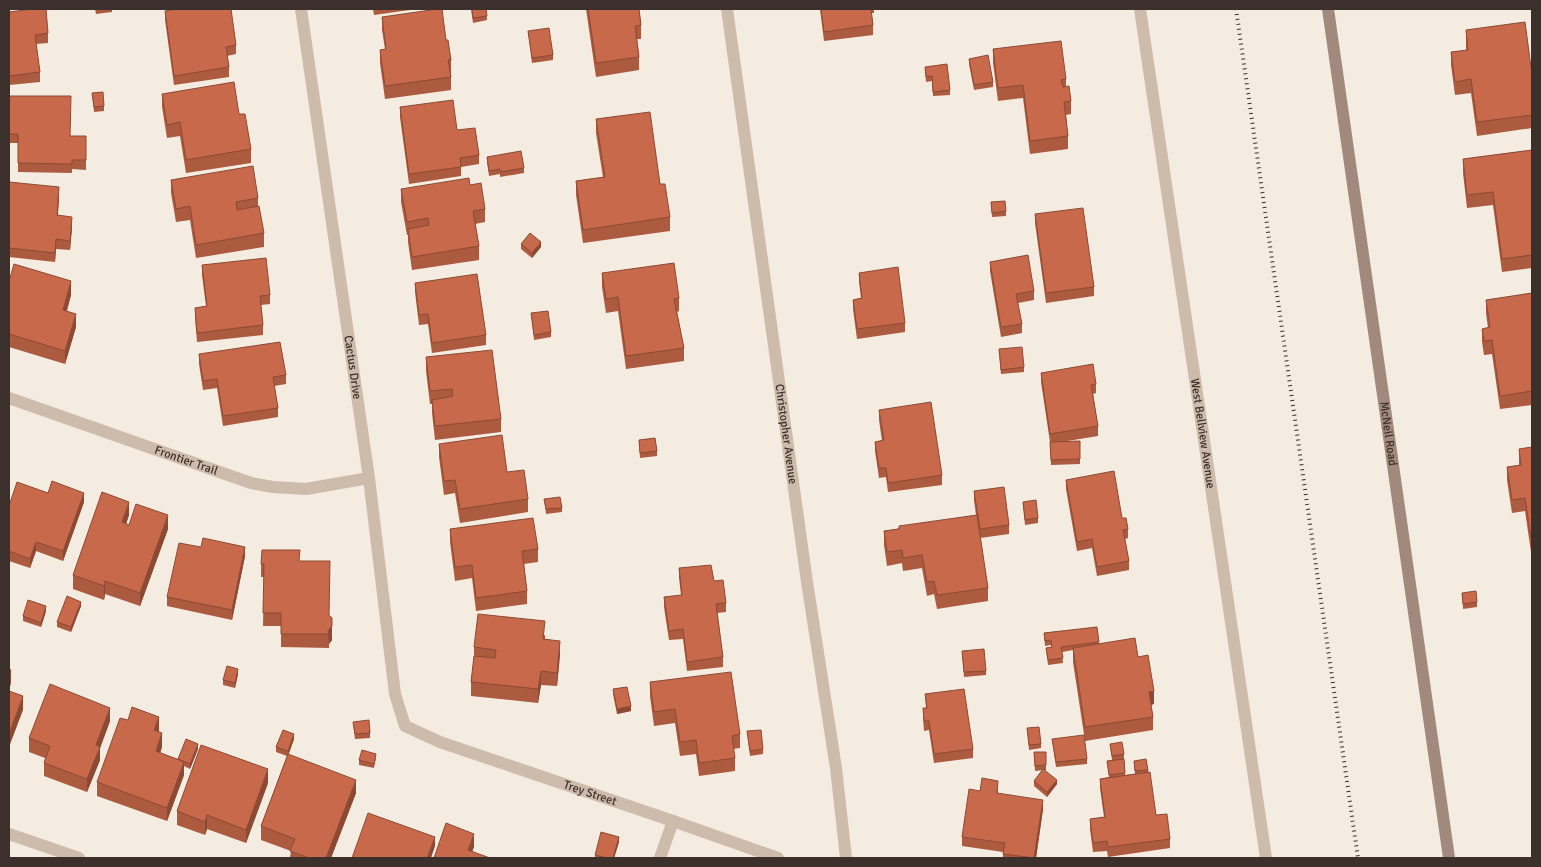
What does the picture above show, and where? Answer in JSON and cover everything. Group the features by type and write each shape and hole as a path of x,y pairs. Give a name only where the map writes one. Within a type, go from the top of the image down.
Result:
{"main road":[{"name":"McNeil Road","path":"1328,9 1449,858"}],"street":[{"name":"Cactus Drive","path":"301,9 370,478 395,694 405,726"},
{"name":"Christopher Avenue","path":"727,9 836,768 846,858"},
{"name":"West Bellview Avenue","path":"1140,9 1266,858"},
{"name":"Frontier Trail","path":"9,398 251,483 274,488 306,490 370,478"},
{"name":"Trey Street","path":"405,726 440,742 778,858"},
{"path":"660,858 673,821"},
{"path":"9,834 79,858"}],"building":[{"path":"46,9 48,33 35,35 40,72 9,76 9,12"},
{"path":"178,9 231,9 236,45 226,47 229,67 174,76 165,11"},
{"path":"442,9 446,40 448,40 451,60 448,60 451,77 385,86 380,50 386,49 382,17"},
{"path":"472,9 486,9 487,16 473,18"},
{"path":"588,9 639,9 641,25 635,26 639,57 596,63"},
{"path":"821,9 871,9 873,25 824,32"},
{"path":"1525,22 1532,75 1532,115 1477,122 1471,79 1455,82 1451,52 1468,50 1466,30"},
{"path":"549,28 553,55 532,58 528,31"},
{"path":"1061,41 1066,79 1061,80 1063,87 1069,86 1071,101 1064,102 1068,136 1030,141 1023,85 998,88 993,49"},
{"path":"988,55 993,82 974,85 969,59"},
{"path":"947,64 950,90 933,92 932,76 926,77 925,67"},
{"path":"234,82 239,114 245,114 251,149 186,160 180,122 167,125 162,94"},
{"path":"103,92 104,106 94,107 92,93"},
{"path":"9,96 71,96 70,136 86,136 86,160 72,160 72,164 18,163 18,134 9,134"},
{"path":"453,100 457,130 475,128 479,155 460,158 461,167 409,174 400,107"},
{"path":"650,112 660,184 665,184 670,217 583,230 576,181 605,177 596,119"},
{"path":"1532,150 1532,255 1502,259 1493,192 1467,195 1463,159"},
{"path":"521,151 524,168 500,172 500,169 489,171 487,157"},
{"path":"253,166 258,198 236,202 237,210 259,206 264,233 196,245 190,206 176,209 171,180"},
{"path":"469,178 470,185 481,183 485,209 473,211 479,246 412,257 408,229 429,225 428,218 407,222 401,189"},
{"path":"9,182 59,187 57,215 72,217 70,241 56,239 55,253 9,248"},
{"path":"1005,201 1006,211 992,213 991,202"},
{"path":"1083,208 1094,287 1046,293 1035,214"},
{"path":"530,233 541,242 532,253 521,244"},
{"path":"1028,255 1034,291 1016,294 1022,324 1001,327 990,262"},
{"path":"266,258 270,295 260,296 263,325 197,333 195,308 207,306 202,265"},
{"path":"674,263 679,298 674,299 684,348 626,356 618,297 606,299 602,273"},
{"path":"14,264 71,281 63,310 76,314 65,351 9,334 9,278"},
{"path":"898,267 905,323 857,329 853,300 862,298 859,273"},
{"path":"477,274 486,335 432,343 428,314 419,315 415,283"},
{"path":"1532,293 1532,391 1500,396 1492,340 1484,341 1482,329 1490,327 1486,300"},
{"path":"548,311 551,332 534,335 531,313"},
{"path":"280,342 286,375 273,377 278,408 223,416 217,379 203,381 199,354"},
{"path":"1022,347 1024,367 1001,370 999,349"},
{"path":"492,350 501,419 435,426 432,400 453,396 452,389 430,391 426,357"},
{"path":"1093,364 1096,384 1091,385 1098,426 1050,434 1041,373"},
{"path":"931,402 942,475 888,483 886,468 879,468 875,442 884,440 879,410"},
{"path":"502,435 507,472 524,470 528,499 460,509 455,480 444,481 439,444"},
{"path":"655,438 657,451 640,453 639,440"},
{"path":"1080,441 1080,459 1051,460 1050,442"},
{"path":"1532,447 1531,538 1525,498 1512,500 1507,467 1521,465 1519,449"},
{"path":"1114,471 1122,518 1126,518 1128,529 1123,530 1129,561 1097,567 1092,539 1077,542 1066,480"},
{"path":"52,481 84,493 63,551 36,542 30,559 9,551 9,506 17,482 48,493"},
{"path":"1004,487 1009,525 980,529 974,491"},
{"path":"102,492 129,502 122,522 129,525 136,504 168,515 140,593 105,581 104,586 73,575"},
{"path":"560,497 562,508 546,509 544,499"},
{"path":"1036,500 1038,518 1025,520 1023,502"},
{"path":"977,515 988,588 937,595 934,581 927,582 922,555 903,558 902,550 887,552 884,531 899,529 899,526"},
{"path":"533,518 538,549 522,551 527,591 476,598 472,565 455,567 450,529"},
{"path":"203,538 245,547 232,610 167,597 179,543 201,547"},
{"path":"262,550 300,550 299,561 330,561 329,615 332,618 332,626 328,631 329,634 281,634 281,613 263,613 264,564 261,564"},
{"path":"711,565 714,581 723,580 726,603 716,604 723,657 687,662 683,629 669,631 664,597 682,595 679,568"},
{"path":"1476,591 1477,602 1463,604 1462,593"},
{"path":"67,596 81,602 71,627 57,622"},
{"path":"28,600 46,606 41,623 23,616"},
{"path":"478,614 545,621 543,639 560,641 557,673 541,671 538,689 471,682 474,656 495,658 496,650 474,647"},
{"path":"1097,627 1099,642 1061,647 1063,658 1048,660 1046,648 1052,647 1051,640 1045,641 1044,633"},
{"path":"1135,638 1138,657 1148,655 1154,691 1149,692 1153,717 1085,727 1073,648"},
{"path":"984,649 986,671 964,672 962,651"},
{"path":"227,666 238,669 235,683 223,680"},
{"path":"731,672 740,734 732,736 735,758 699,763 696,740 680,742 675,709 654,712 650,682"},
{"path":"50,684 110,708 96,745 100,747 87,779 44,763 50,746 29,738"},
{"path":"627,687 631,706 617,709 613,689"},
{"path":"964,689 973,749 934,754 929,721 924,721 923,708 927,708 925,694"},
{"path":"9,691 23,696 9,734"},
{"path":"132,707 159,717 154,730 162,733 156,751 184,762 167,808 97,782 120,718 128,720"},
{"path":"369,720 370,733 355,734 353,722"},
{"path":"1039,727 1041,744 1029,745 1027,728"},
{"path":"283,730 294,734 288,751 276,747"},
{"path":"761,730 763,749 750,751 747,731"},
{"path":"1084,735 1087,759 1056,762 1052,739"},
{"path":"186,739 198,744 190,764 178,759"},
{"path":"1122,742 1124,754 1112,756 1110,744"},
{"path":"201,745 268,769 246,830 207,815 205,822 177,811"},
{"path":"362,750 376,754 374,764 359,760"},
{"path":"1034,752 1046,752 1046,765 1035,766"},
{"path":"288,754 356,780 326,858 309,858 290,851 295,839 261,826"},
{"path":"1124,759 1125,773 1109,775 1107,761"},
{"path":"1146,759 1148,770 1135,771 1134,761"},
{"path":"1043,769 1057,780 1047,792 1034,781"},
{"path":"1150,772 1156,815 1167,814 1170,839 1108,847 1107,841 1093,843 1090,819 1105,817 1100,779"},
{"path":"982,778 998,781 997,793 1043,800 1034,858 1003,854 1005,843 962,837 969,789 980,791"},
{"path":"368,813 435,837 427,858 352,858"},
{"path":"446,823 474,834 468,850 490,858 434,858"},
{"path":"601,832 619,837 613,858 595,855"}],"railway":[{"path":"1236,9 1358,858"}]}
